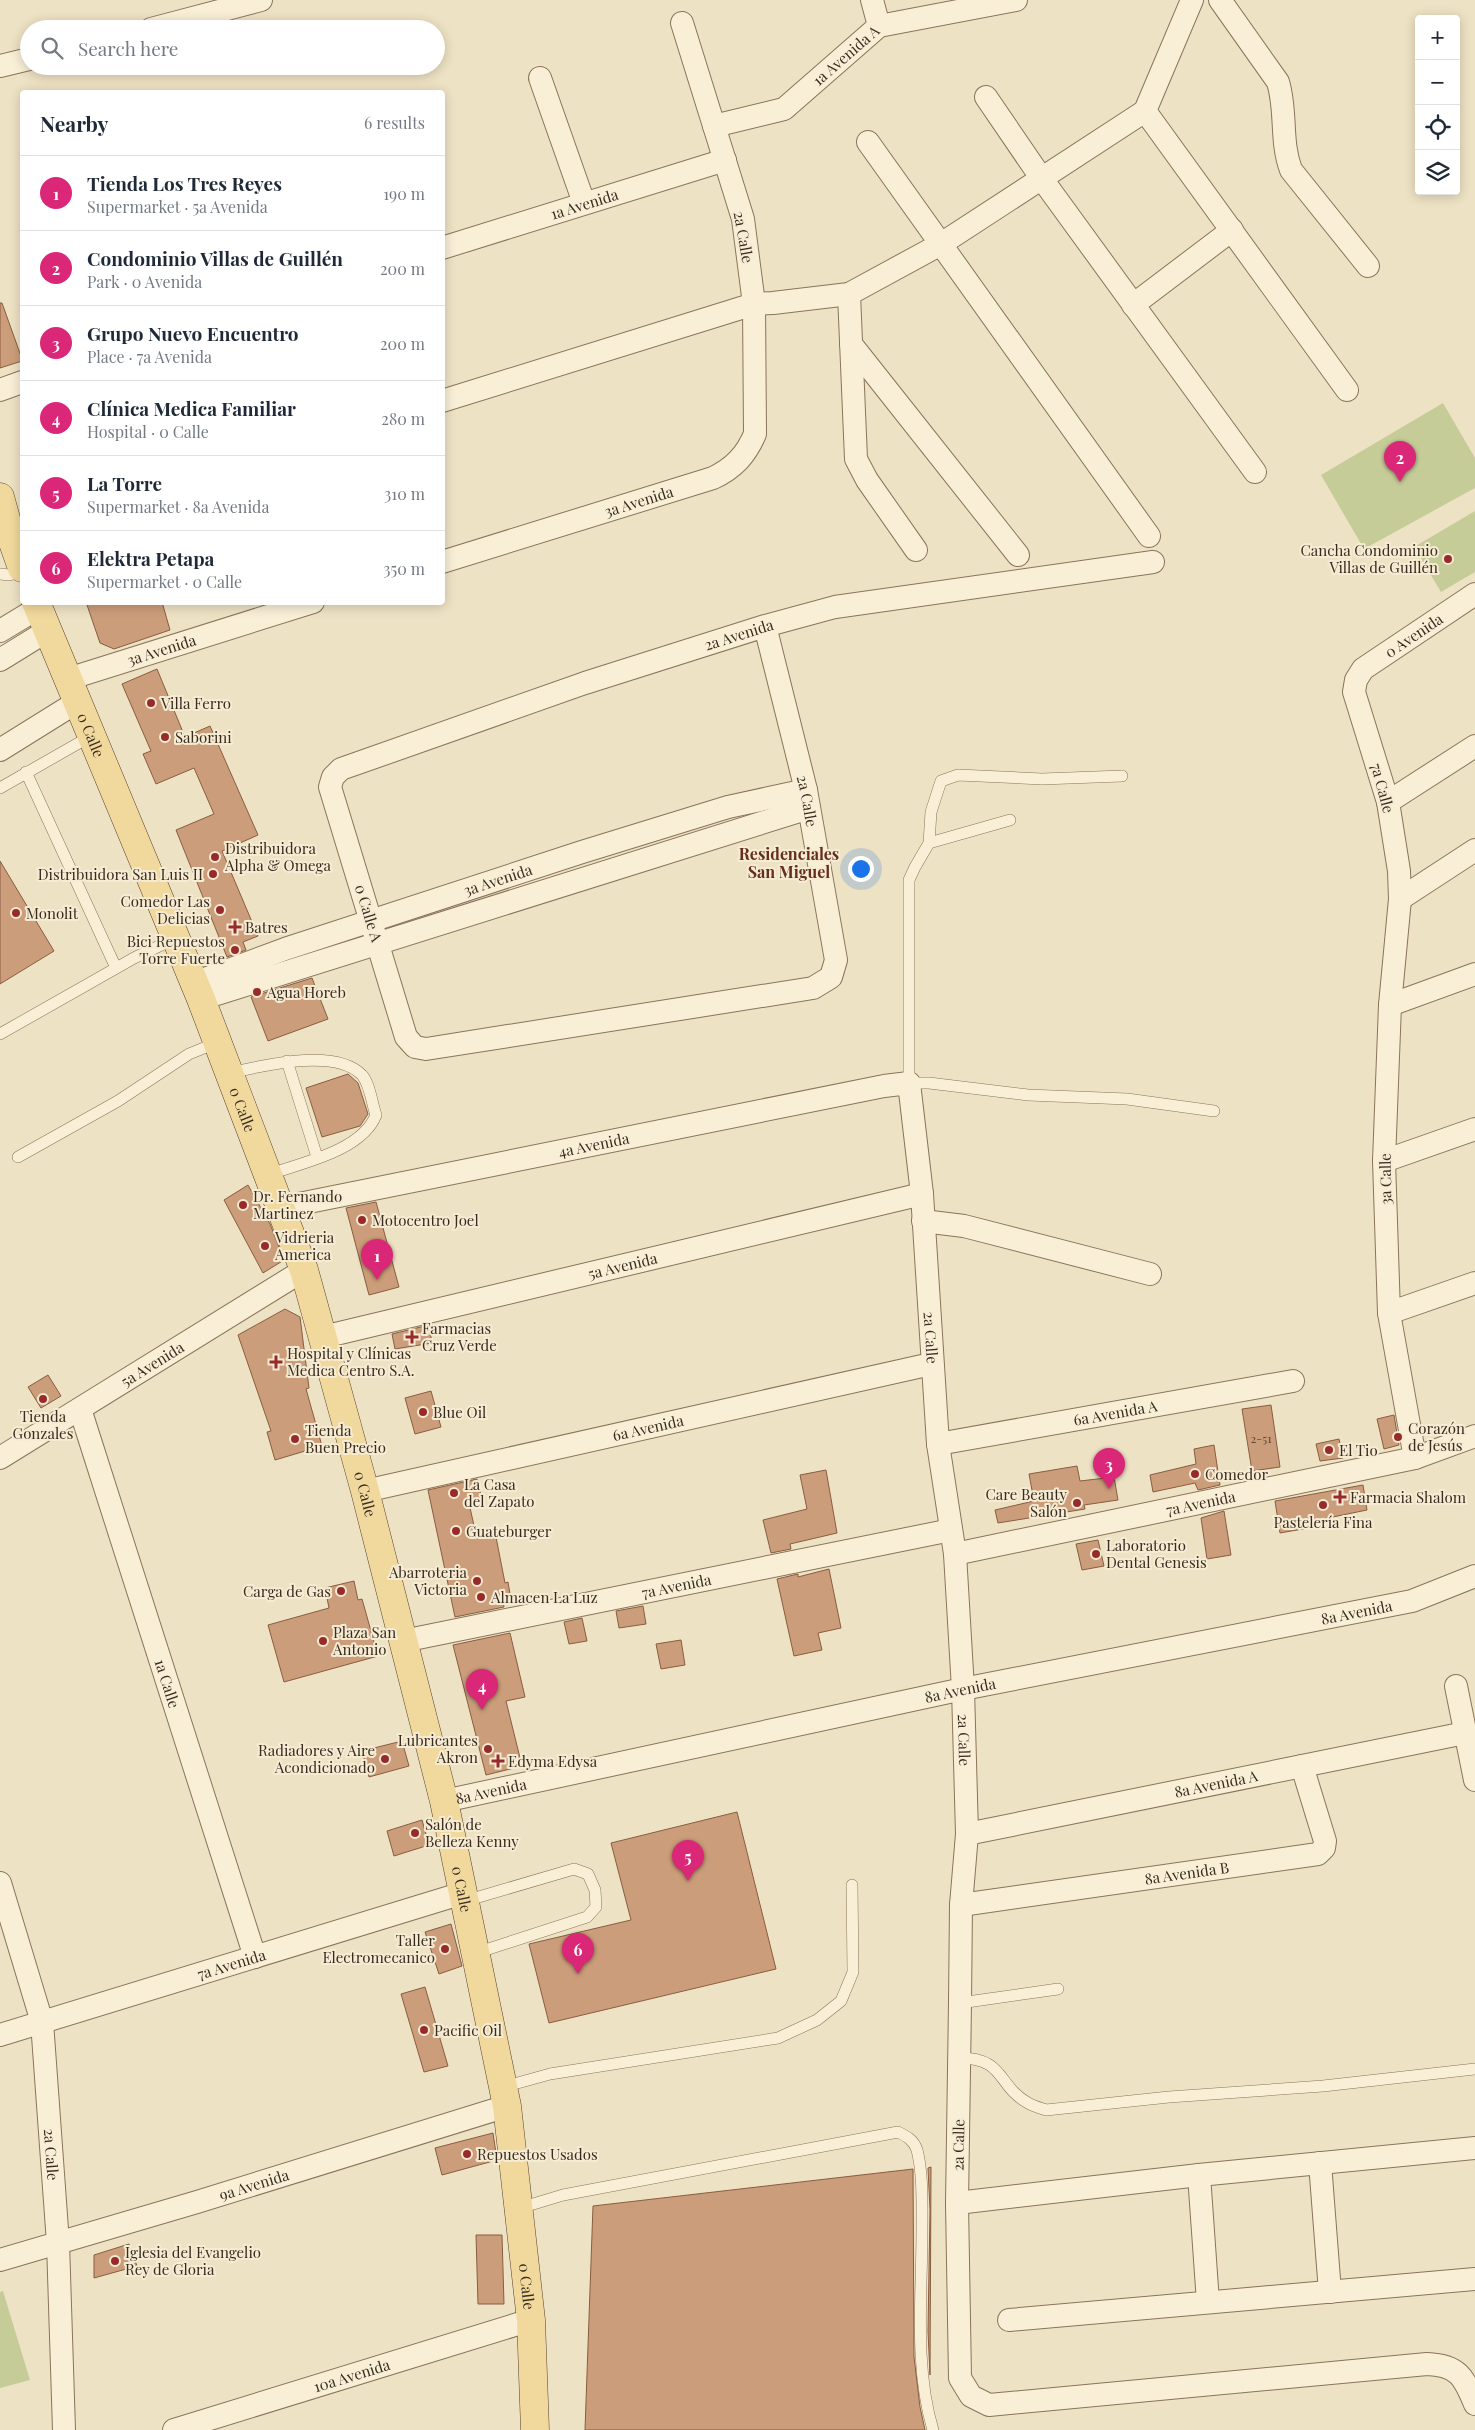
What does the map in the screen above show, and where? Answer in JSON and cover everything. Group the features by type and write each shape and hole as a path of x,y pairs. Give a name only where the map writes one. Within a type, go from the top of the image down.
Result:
{"main road":[{"path":"0,496 17,535 20,556"},
{"name":"0 Calle","path":"40,614 198,991 216,1043 304,1270 365,1491 444,1801 505,2096 520,2208 531,2320 535,2430"}],"street":[{"path":"182,20 236,4 261,0"},
{"path":"872,0 879,26"},
{"name":"1a Avenida A","path":"714,126 784,109 879,26 1016,0"},
{"path":"445,400 754,304 773,304 849,294 941,244 1145,111 1192,0"},
{"path":"1220,0 1278,82 1282,94 1285,154 1291,170 1368,266"},
{"name":"2a Calle","path":"682,23 743,219 754,304 755,434 744,456"},
{"path":"0,66 20,61"},
{"path":"540,78 584,203"},
{"path":"986,97 1042,179 1255,472"},
{"path":"1145,111 1347,390"},
{"path":"868,142 1149,536"},
{"name":"1a Avenida","path":"445,247 725,160"},
{"path":"1134,305 1232,230"},
{"path":"849,294 856,459 867,480 916,550"},
{"path":"851,344 1018,555"},
{"path":"0,390 20,383"},
{"name":"3a Avenida","path":"445,561 713,478 735,465 744,456"},
{"name":"2a Avenida","path":"341,769 585,683 765,626 835,607 1153,562"},
{"name":"0 Avenida","path":"1356,680 1364,670 1475,594"},
{"name":"3a Avenida","path":"0,750 72,691 305,605"},
{"path":"0,631 40,614"},
{"path":"0,660 40,614"},
{"name":"2a Calle","path":"426,1049 813,988 831,977 836,960 808,799 765,626"},
{"name":"7a Calle","path":"1356,680 1354,692 1388,802 1399,871 1400,899"},
{"path":"1388,802 1475,746"},
{"name":"0 Calle A","path":"341,769 333,777 330,787 406,1037 415,1047 426,1049"},
{"name":"3a Avenida","path":"198,991 286,949 582,852 728,807 808,799"},
{"name":"3a Avenida","path":"198,991 378,942 589,877 808,799"},
{"path":"1400,899 1475,850"},
{"path":"582,852 589,877"},
{"name":"3a Calle","path":"1400,899 1390,1005 1384,1161 1389,1313 1415,1458"},
{"path":"1390,1005 1475,974"},
{"name":"2a Calle","path":"909,1084 922,1194 931,1364 938,1444 955,1554 963,1689 967,1834 961,1904 959,2058 960,2378 971,2396 989,2405 1427,2364 1445,2365 1462,2375 1474,2398"},
{"name":"4a Avenida","path":"279,1208 884,1086 909,1084"},
{"path":"1384,1161 1475,1129"},
{"name":"5a Avenida","path":"323,1337 922,1194"},
{"path":"923,1221 964,1226 1150,1274"},
{"name":"5a Avenida","path":"0,1458 304,1270"},
{"path":"1389,1313 1475,1283"},
{"name":"6a Avenida","path":"365,1491 931,1364"},
{"name":"6a Avenida A","path":"938,1444 1293,1381"},
{"name":"1a Calle","path":"80,1409 255,1957"},
{"name":"7a Avenida","path":"955,1554 1415,1458 1475,1436"},
{"name":"7a Avenida","path":"403,1641 951,1530"},
{"name":"8a Avenida","path":"444,1801 963,1689 1412,1601 1475,1576"},
{"path":"1456,1686 1475,1780"},
{"name":"8a Avenida A","path":"967,1834 1465,1733"},
{"name":"8a Avenida B","path":"961,1904 1318,1854 1324,1848 1325,1841 1302,1766"},
{"name":"2a Calle","path":"0,1884 42,2022 58,2242 64,2430"},
{"name":"7a Avenida","path":"0,2035 255,1957 464,1897"},
{"name":"9a Avenida","path":"0,2260 254,2185 505,2096"},
{"path":"958,2203 1199,2175 1475,2148"},
{"path":"1320,2163 1330,2292"},
{"path":"1199,2175 1208,2302"},
{"path":"1009,2320 1475,2279"},
{"name":"10a Avenida","path":"174,2430 531,2320"}],"lane":[{"path":"0,574 9,575 20,571"},
{"path":"0,788 91,736"},
{"path":"26,772 116,968"},
{"path":"1122,776 1042,780 958,775 941,781 931,812 930,843 915,867 910,880 909,1084 929,1083 1028,1095 1127,1099 1214,1111"},
{"path":"930,843 1010,820"},
{"path":"0,1034 116,968 176,938"},
{"path":"18,1157 118,1101 189,1054 216,1043"},
{"path":"229,1073 287,1061 315,1060 354,1069 363,1077 376,1115 372,1126 362,1136 349,1144 267,1175"},
{"path":"287,1061 316,1157"},
{"path":"464,1897 574,1869 588,1874 595,1890 596,1907 587,1917 476,1953"},
{"path":"505,2096 550,2074 778,2038 817,2020 841,2001 853,1972 852,1884"},
{"path":"960,2004 1058,1989"},
{"path":"959,2058 976,2058 985,2061 996,2069 1011,2089 1028,2103 1046,2110 1169,2097 1323,2086 1475,2068"},
{"path":"520,2208 563,2194 898,2132 910,2139 916,2149 922,2196 922,2338 925,2404 933,2430"}],"green space":[{"path":"1443,403 1475,458 1475,488 1364,549 1321,475"},
{"name":"Cancha Condominio Villas de Guillén","path":"1475,511 1475,572 1441,592 1414,547"},
{"path":"3,2291 30,2380 0,2388 0,2292"}],"building":[{"path":"0,303 2,303 20,353 20,362 0,368"},
{"path":"87,605 163,605 170,630 114,649 100,643"},
{"path":"157,669 185,737 210,726 258,835 222,851 258,936 243,942 246,950 227,957 176,830 214,814 194,768 156,784 143,754 151,751 122,684"},
{"name":"Monolit","path":"0,861 54,951 0,984"},
{"path":"312,978 328,1019 268,1041 251,997"},
{"path":"348,1074 358,1083 368,1114 360,1126 322,1137 306,1088"},
{"path":"248,1185 270,1224 284,1260 263,1273 224,1200"},
{"path":"376,1202 399,1287 369,1295 346,1208"},
{"name":"Hospital y Clínicas Medica Centro S.A.","path":"285,1309 300,1317 309,1388 306,1389 322,1446 275,1460 267,1432 271,1431 238,1335"},
{"name":"Farmacias Cruz Verde","path":"429,1325 432,1343 395,1349 392,1334"},
{"path":"48,1375 61,1396 41,1408 28,1387"},
{"name":"Blue Oil","path":"431,1391 441,1427 415,1434 405,1398"},
{"path":"1271,1405 1280,1467 1252,1471 1242,1409"},
{"path":"1394,1415 1399,1445 1384,1449 1377,1419"},
{"name":"El Tio","path":"1339,1439 1343,1458 1320,1461 1316,1444"},
{"path":"1214,1445 1220,1485 1198,1490 1195,1483 1153,1492 1150,1475 1196,1464 1194,1449"},
{"path":"1077,1466 1080,1481 1114,1477 1118,1500 1084,1505 1085,1509 998,1523 995,1510 1034,1501 1029,1474"},
{"path":"826,1470 837,1533 790,1544 791,1549 771,1553 763,1520 807,1509 800,1475"},
{"path":"477,1479 482,1500 469,1503 476,1535 495,1532 505,1583 508,1582 511,1600 503,1601 504,1607 455,1617 428,1490"},
{"path":"1363,1485 1367,1510 1313,1521 1314,1527 1280,1533 1275,1501"},
{"path":"1224,1511 1231,1555 1207,1559 1201,1518"},
{"path":"1098,1540 1104,1566 1082,1570 1076,1544"},
{"path":"829,1569 841,1628 818,1633 822,1650 794,1656 777,1579 798,1574 798,1577"},
{"name":"Plaza San Antonio","path":"354,1581 358,1600 362,1599 378,1656 284,1682 268,1625 329,1608 325,1588"},
{"path":"643,1606 646,1624 619,1628 616,1611"},
{"path":"582,1618 587,1641 569,1644 564,1622"},
{"path":"510,1633 525,1697 506,1701 522,1766 486,1775 453,1645"},
{"path":"681,1640 685,1665 661,1669 656,1644"},
{"name":"Radiadores y Aire Acondicionado","path":"402,1741 409,1766 369,1777 362,1751"},
{"path":"737,1812 776,1969 549,2023 529,1944 631,1920 611,1843"},
{"path":"422,1820 429,1845 394,1856 387,1831"},
{"name":"Taller Electromecanico","path":"451,1924 462,1966 439,1974 425,1932"},
{"name":"Pacific Oil","path":"425,1987 448,2066 424,2072 401,1994"},
{"name":"Repuestos Usados","path":"493,2133 497,2160 442,2175 435,2148"},
{"path":"931,2167 930,2375 928,2331 930,2210 928,2168"},
{"path":"913,2169 914,2357 920,2407 925,2430 585,2430 593,2206"},
{"path":"476,2235 502,2235 504,2304 478,2304"},
{"name":"Iglesia del Evangelio Rey de Gloria","path":"129,2244 137,2266 94,2278 94,2255"}],"place":[{"name":"Condominio Villas de Guillén","path":"1400,482"},
{"name":"Cancha Condominio Villas de Guillén","path":"1448,559"},
{"name":"Villa Ferro","path":"151,703"},
{"name":"Saborini","path":"165,737"},
{"name":"Distribuidora Alpha & Omega","path":"215,857"},
{"name":"Distribuidora San Luis II","path":"213,874"},
{"name":"Comedor Las Delicias","path":"220,910"},
{"name":"Monolit","path":"16,913"},
{"name":"Batres","path":"235,927"},
{"name":"Bici Repuestos Torre Fuerte","path":"235,950"},
{"name":"Agua Horeb","path":"257,992"},
{"name":"Dr. Fernando Martinez","path":"243,1205"},
{"name":"Motocentro Joel","path":"362,1220"},
{"name":"Vidrieria America","path":"265,1246"},
{"name":"Tienda Los Tres Reyes","path":"377,1280"},
{"name":"Farmacias Cruz Verde","path":"412,1337"},
{"name":"Hospital y Clínicas Medica Centro S.A.","path":"276,1362"},
{"name":"Tienda Gonzales","path":"43,1399"},
{"name":"Blue Oil","path":"423,1412"},
{"name":"Corazón de Jesús","path":"1398,1437"},
{"name":"Tienda Buen Precio","path":"295,1439"},
{"name":"El Tio","path":"1329,1450"},
{"name":"Comedor","path":"1195,1474"},
{"name":"Grupo Nuevo Encuentro","path":"1109,1489"},
{"name":"La Casa del Zapato","path":"454,1493"},
{"name":"Farmacia Shalom","path":"1340,1497"},
{"name":"Care Beauty Salón","path":"1077,1503"},
{"name":"Pastelería Fina","path":"1323,1505"},
{"name":"Guateburger","path":"456,1531"},
{"name":"Laboratorio Dental Genesis","path":"1096,1554"},
{"name":"Abarroteria Victoria","path":"477,1581"},
{"name":"Carga de Gas","path":"341,1591"},
{"name":"Almacen La Luz","path":"481,1597"},
{"name":"Plaza San Antonio","path":"323,1641"},
{"name":"Clínica Medica Familiar","path":"482,1710"},
{"name":"Lubricantes Akron","path":"488,1749"},
{"name":"Radiadores y Aire Acondicionado","path":"385,1759"},
{"name":"Edyma Edysa","path":"498,1761"},
{"name":"Salón de Belleza Kenny","path":"415,1833"},
{"name":"La Torre","path":"688,1881"},
{"name":"Taller Electromecanico","path":"445,1949"},
{"name":"Elektra Petapa","path":"578,1974"},
{"name":"Pacific Oil","path":"424,2030"},
{"name":"Repuestos Usados","path":"467,2154"},
{"name":"Iglesia del Evangelio Rey de Gloria","path":"115,2261"}],"district":[{"name":"Residenciales San Miguel","path":"789,862"}]}
